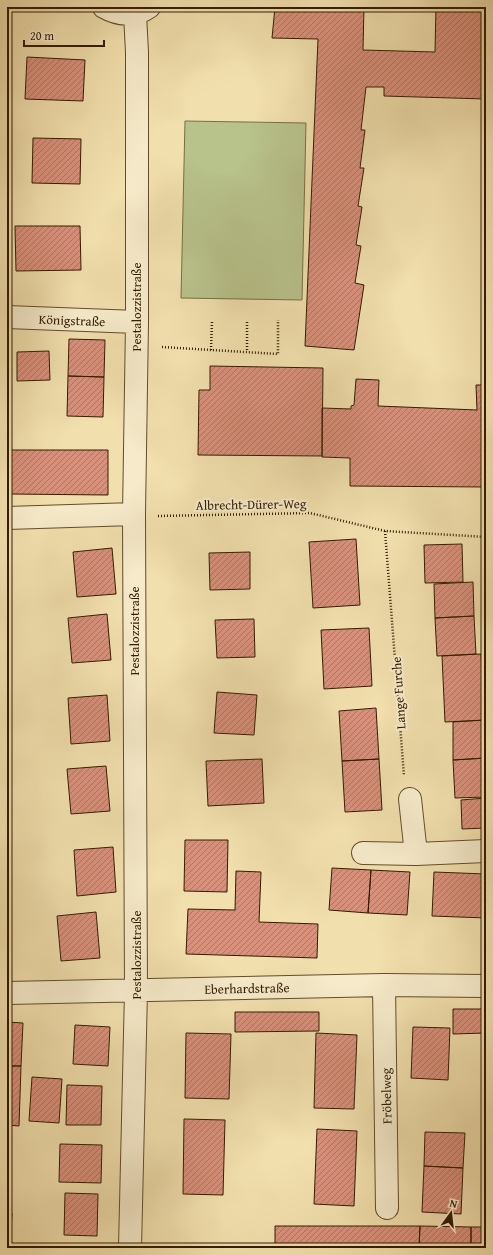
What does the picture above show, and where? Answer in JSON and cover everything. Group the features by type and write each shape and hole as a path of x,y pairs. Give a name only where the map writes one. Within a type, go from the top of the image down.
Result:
{"street":[{"path":"104,7 122,14 142,10"},
{"name":"Pestalozzistraße","path":"130,1248 136,991 134,514 137,52 142,10"},
{"name":"Königstraße","path":"7,317 136,322"},
{"path":"7,518 134,514"},
{"path":"410,800 416,854"},
{"path":"362,853 416,854 486,851"},
{"name":"Eberhardstraße","path":"7,993 384,985 486,986"},
{"name":"Fröbelweg","path":"384,985 387,1208"}],"path":[{"path":"162,347 278,354 278,320"},
{"path":"211,350 212,321"},
{"path":"246,322 247,352"},
{"name":"Albrecht-Dürer-Weg","path":"134,514 136,516 310,513 386,530 486,537"},
{"name":"Lange Furche","path":"386,530 404,776 410,800"}],"green space":[{"path":"185,121 306,123 302,300 181,298"}],"building":[{"path":"275,7 364,7 363,50 435,52 436,7 486,7 486,99 384,96 384,87 366,87 361,130 365,130 360,168 364,168 358,206 362,207 356,245 361,246 355,283 364,285 354,350 305,346 318,39 272,38"},
{"path":"27,57 85,60 83,101 25,99"},
{"path":"33,138 81,139 80,184 32,183"},
{"path":"15,226 80,226 81,270 16,271"},
{"path":"69,339 105,340 104,377 68,376"},
{"path":"49,351 50,380 17,381 17,352"},
{"path":"210,366 323,368 322,456 198,455 199,390 210,390"},
{"path":"68,376 104,377 103,417 67,416"},
{"path":"356,379 379,380 378,406 477,410 476,385 486,385 486,487 350,486 350,458 322,457 322,408 351,409 351,406 354,405"},
{"path":"11,450 108,450 108,495 11,494"},
{"path":"356,539 360,605 313,608 309,542"},
{"path":"462,544 463,582 425,583 424,545"},
{"path":"112,548 116,594 77,597 73,552"},
{"path":"250,552 250,589 210,590 209,553"},
{"path":"473,582 474,616 435,618 434,584"},
{"path":"107,614 111,660 72,663 68,618"},
{"path":"474,616 476,654 437,656 435,618"},
{"path":"254,619 255,657 217,658 215,620"},
{"path":"369,628 372,686 324,689 321,630"},
{"path":"481,654 485,720 445,722 442,656"},
{"path":"217,692 257,695 254,735 214,733"},
{"path":"107,695 110,741 71,744 68,698"},
{"path":"376,708 379,759 342,761 339,711"},
{"path":"486,720 486,758 453,760 453,722"},
{"path":"486,758 486,797 455,798 453,760"},
{"path":"262,759 264,803 208,806 206,761"},
{"path":"379,759 382,810 345,812 342,761"},
{"path":"106,766 110,811 71,814 67,769"},
{"path":"486,798 486,828 462,829 461,800"},
{"path":"185,840 228,840 227,892 184,891"},
{"path":"113,847 116,892 77,896 74,850"},
{"path":"332,868 371,870 368,913 329,910"},
{"path":"371,870 410,872 407,915 368,913"},
{"path":"236,871 261,872 259,922 318,924 317,958 186,954 188,909 235,910"},
{"path":"434,872 486,874 486,918 432,916"},
{"path":"96,912 100,958 61,961 57,916"},
{"path":"453,1009 486,1009 486,1033 453,1034"},
{"path":"235,1012 319,1012 319,1031 235,1032"},
{"path":"7,1022 23,1023 21,1066 7,1066"},
{"path":"75,1025 110,1027 108,1066 73,1064"},
{"path":"413,1027 450,1028 448,1080 411,1078"},
{"path":"186,1033 231,1034 229,1099 185,1098"},
{"path":"316,1033 357,1035 354,1109 314,1108"},
{"path":"7,1066 21,1066 19,1126 7,1125"},
{"path":"32,1077 62,1079 59,1123 29,1121"},
{"path":"67,1085 102,1086 101,1125 66,1125"},
{"path":"184,1119 225,1120 223,1195 183,1194"},
{"path":"317,1129 357,1131 354,1206 314,1204"},
{"path":"425,1132 465,1133 463,1168 424,1166"},
{"path":"9,1140 9,1185 7,1185 7,1141"},
{"path":"60,1144 102,1145 101,1183 59,1182"},
{"path":"424,1166 463,1168 461,1214 422,1212"},
{"path":"65,1193 98,1194 97,1236 64,1235"},
{"path":"7,1213 12,1213 10,1245 7,1245"},
{"path":"275,1226 420,1226 419,1248 275,1248"},
{"path":"420,1226 471,1227 471,1248 419,1248"},
{"path":"471,1227 486,1227 486,1248 471,1248"}]}
